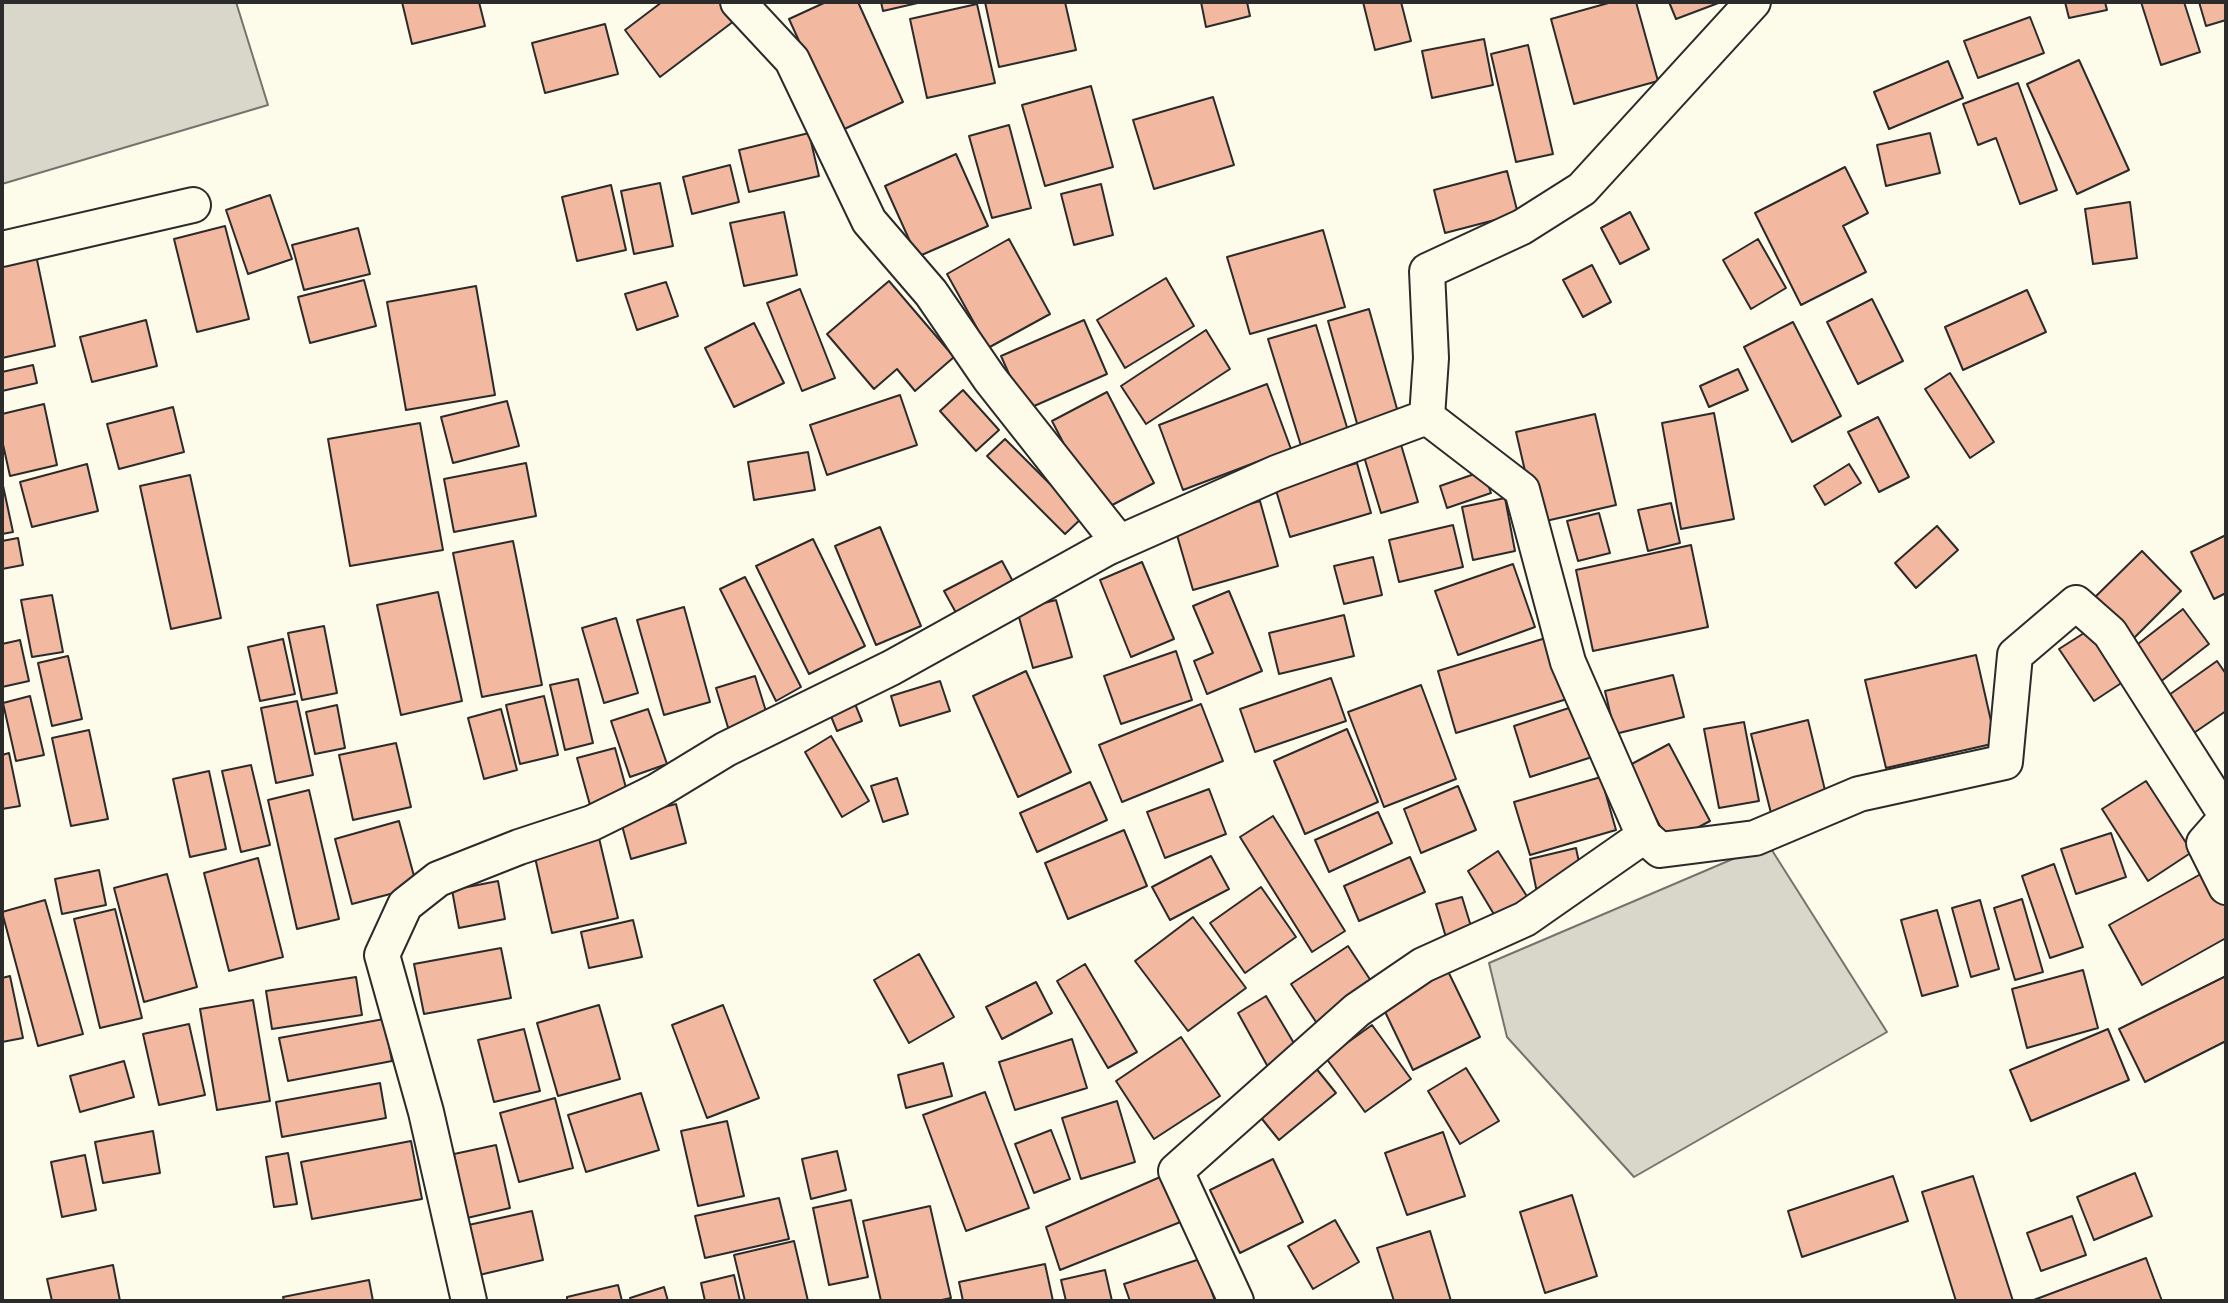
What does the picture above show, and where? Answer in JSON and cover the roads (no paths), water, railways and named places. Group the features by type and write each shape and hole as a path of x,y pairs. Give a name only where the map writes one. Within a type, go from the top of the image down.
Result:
{"street":[{"path":"738,2 792,60 869,221 931,293 990,379 1114,536 1107,548"},
{"path":"1427,417 1431,358 1427,271 1522,227 1582,189 1753,2"},
{"path":"2,249 193,205"},
{"path":"469,1301 426,1112 382,955 405,905 438,879 592,823 657,791 726,749 891,668 1107,548 1276,473 1427,417"},
{"path":"1427,417 1522,490 1568,662 1644,836 1660,850 1755,838 1859,794 2005,762 2015,655 2076,603 2110,633 2226,817 2204,843 2226,887"},
{"path":"1236,1301 1176,1171 1357,1010 1423,965 1525,919 1644,836"}]}
